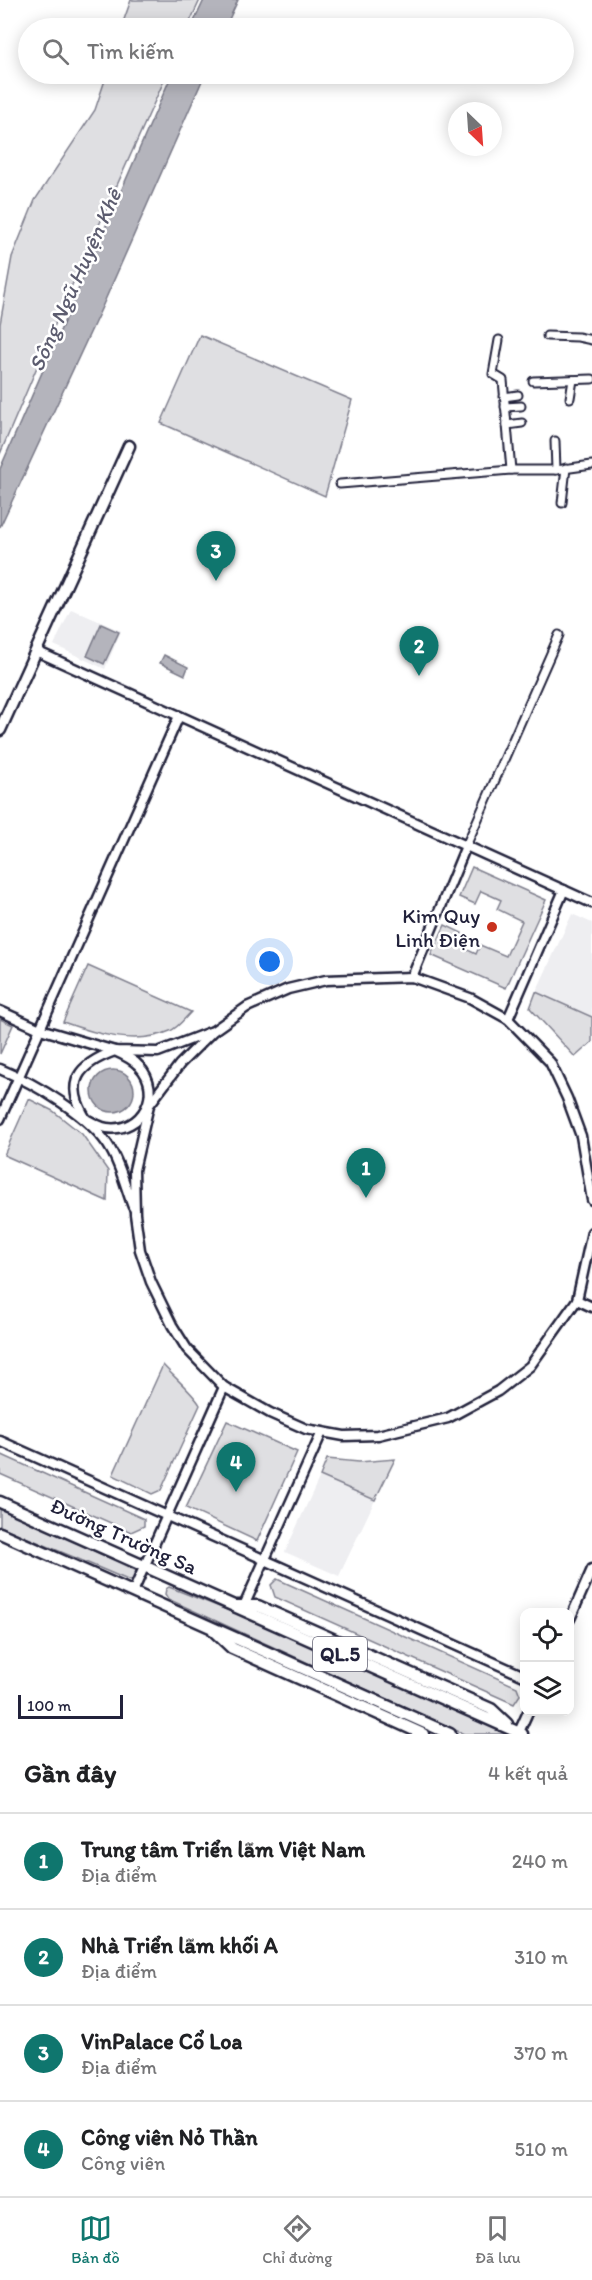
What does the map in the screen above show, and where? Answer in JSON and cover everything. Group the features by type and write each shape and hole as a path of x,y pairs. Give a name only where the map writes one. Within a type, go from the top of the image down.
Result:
{"main road":[{"path":"0,730 129,446"},
{"name":"Đường Trường Sa","path":"0,1502 232,1606 292,1627 518,1732"},
{"name":"QL.5","path":"0,1533 207,1625 269,1659 423,1734"},
{"name":"Đường Trường Sa","path":"232,1606 258,1606 292,1627"},
{"name":"QL.5","path":"269,1659 450,1734"}],"street":[{"path":"548,336 592,340"},
{"path":"499,340 493,374 495,377 502,378 511,470"},
{"path":"533,381 592,379"},
{"path":"570,398 573,380"},
{"path":"504,397 518,395"},
{"path":"505,407 521,406"},
{"path":"507,425 522,423"},
{"path":"555,441 556,470"},
{"path":"340,484 511,470 556,470 592,465"},
{"path":"561,503 566,468"},
{"path":"412,976 466,846 559,635"},
{"path":"36,651 592,903"},
{"path":"0,1119 179,716"},
{"path":"508,1018 564,890"},
{"path":"0,1069 19,1077 86,1119 108,1128 119,1128 130,1124 149,1105 180,1064 213,1031 247,1007 288,989 326,980 412,976 470,998 508,1018 550,1062 581,1136 592,1200"},
{"path":"0,1011 40,1029 116,1051 138,1064 149,1085 149,1105 134,1170 135,1214 140,1250 151,1282 172,1325 187,1349 224,1387 291,1423 344,1436 378,1435 448,1418 498,1391 530,1366 578,1300 592,1232"},
{"path":"135,1214 111,1150 86,1119 76,1098 79,1076 85,1066 94,1059 116,1051 158,1052 213,1031"},
{"path":"578,1300 592,1307"},
{"path":"133,1592 224,1387"},
{"path":"244,1606 322,1432"},
{"path":"0,1441 520,1674"},
{"path":"574,1610 592,1569"},
{"path":"518,1732 526,1716"}],"shaded area":[{"path":"131,0 200,0 192,18 125,18"},
{"path":"204,0 238,0 230,18 196,18"},
{"path":"104,84 162,84 68,294 0,454 0,324 12,257 35,200 95,110"},
{"name":"Sông Ngũ Huyện Khê","path":"168,84 201,84 102,307 0,527 0,469"},
{"path":"200,335 352,400 325,496 161,423"},
{"path":"71,609 121,631 105,669 54,645"},
{"path":"101,624 119,632 104,664 87,656"},
{"path":"164,655 188,667 185,675 160,663"},
{"path":"472,867 546,900 506,988 431,955 445,925 462,933 457,945 476,954 480,945 506,956 522,921 497,909 501,900 481,891 475,904 459,897"},
{"path":"572,914 592,923 592,1017 536,992"},
{"path":"88,966 191,1012 173,1030 144,1038 116,1037 63,1022"},
{"path":"536,992 592,1017 592,1042 575,1057 530,1008"},
{"path":"0,1019 13,1025 0,1054"},
{"path":"113,1070 128,1076 134,1091 128,1106 113,1112 98,1106 92,1091 98,1076"},
{"path":"29,1099 53,1111 82,1134 108,1171 107,1201 4,1155"},
{"path":"163,1365 200,1405 161,1490 152,1494 113,1475"},
{"path":"227,1421 297,1452 257,1541 186,1508"},
{"path":"0,1454 144,1519 144,1526 131,1532 0,1474"},
{"path":"327,1459 359,1462 395,1459 375,1500 320,1476"},
{"path":"320,1476 375,1500 339,1576 285,1552"},
{"path":"0,1507 135,1570 138,1572 135,1581 130,1581 0,1526"},
{"path":"277,1579 517,1687 520,1695 514,1704 275,1597 271,1585"},
{"path":"169,1587 250,1619 508,1734 464,1734 168,1599 165,1594"}],"place":[{"name":"VinPalace Cổ Loa","path":"216,581"},
{"name":"Nhà Triển lãm khối A","path":"419,676"},
{"name":"Kim Quy Linh Điện","path":"492,927"},
{"name":"Trung tâm Triển lãm Việt Nam","path":"366,1198"},
{"name":"Công viên Nỏ Thần","path":"236,1492"}]}
